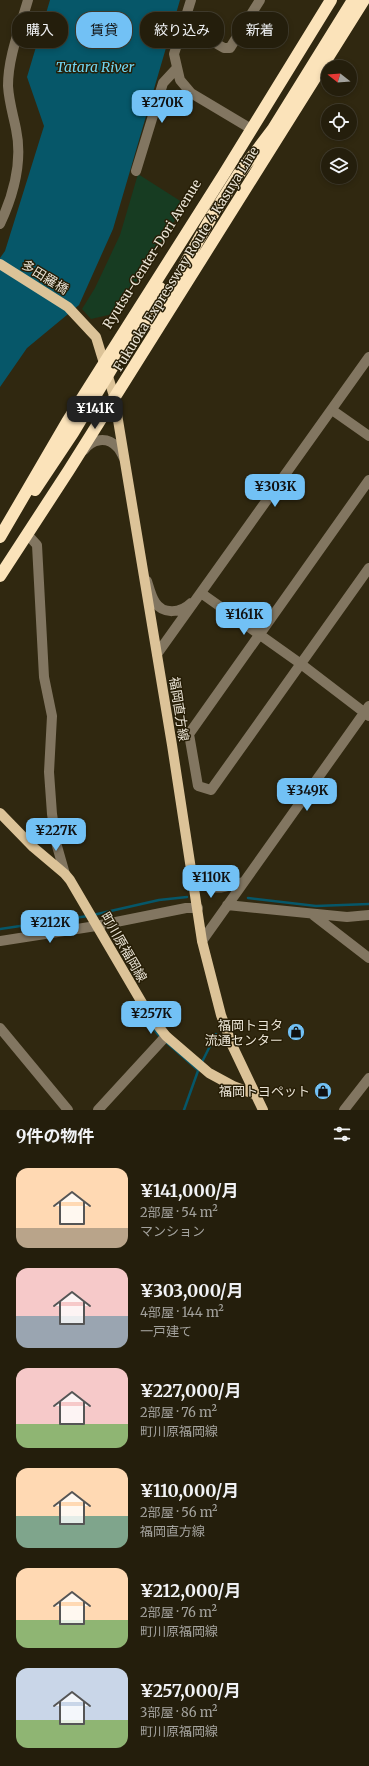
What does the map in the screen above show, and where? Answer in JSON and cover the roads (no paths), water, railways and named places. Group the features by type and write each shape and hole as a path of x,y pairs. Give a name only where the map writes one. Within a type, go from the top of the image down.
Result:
{"highway":[{"name":"Ryutsu-Center-Dori Avenue","path":"0,523 48,449 326,0"},
{"name":"Fukuoka Expressway Route 4 Kasuya Line","path":"0,537 67,422 224,174 331,0"},
{"path":"93,433 117,385 212,216 238,175 273,129 353,0"},
{"name":"Fukuoka Expressway Route 4 Kasuya Line","path":"0,570 30,528 145,354 365,0"},
{"path":"0,576 69,470 114,396 365,0"},
{"path":"0,537 46,475 144,318 235,148"}],"main road":[{"name":"多田羅橋","path":"0,264 75,313"},
{"name":"福岡直方線","path":"75,313 96,337 114,396 157,654 202,941 221,1015 232,1045 254,1094 263,1110"},
{"name":"町川原福岡線","path":"0,813 33,847 65,874 148,1013 166,1036 209,1073 233,1086 254,1094"}],"street":[{"path":"0,224 12,196 17,174 17,136 10,109 8,85 11,58 28,0"},
{"path":"188,12 191,0"},
{"path":"224,48 230,48 260,0"},
{"path":"176,48 174,54 176,69 180,80 191,93 248,127"},
{"path":"136,171 163,83 176,69"},
{"path":"157,654 369,357"},
{"path":"332,410 369,436"},
{"path":"69,470 88,445 95,441 106,440 118,447 125,460"},
{"path":"369,480 189,734 198,786 211,790 369,568"},
{"path":"27,534 37,545 44,677 52,716 49,772 52,814 65,874"},
{"path":"142,568 155,603 166,611 177,611 188,606 201,593"},
{"path":"201,593 368,711 243,882 202,941"},
{"path":"192,871 203,884 217,889 243,882"},
{"path":"227,905 347,917 369,915"},
{"path":"1,942 186,908 198,908"},
{"path":"312,914 369,958"},
{"path":"0,1028 68,1110"},
{"path":"98,1110 166,1036"},
{"path":"344,1110 369,1078"}],"water":[{"name":"Tatara River","path":"50,0 180,0 176,12 140,12 140,48 166,48 113,229 79,305 27,348 0,387 0,258 5,251 44,126 27,77 36,48 68,48 68,12 46,12"}],"waterway":[{"path":"93,915 159,900 187,897"},
{"path":"248,898 316,906 369,904"},
{"path":"0,929 88,916"},
{"path":"147,1021 161,1038"},
{"path":"201,1064 216,1034"},
{"path":"165,1041 198,1070"},
{"path":"184,1110 199,1068"}],"place":[{"name":"福岡トヨタ 流通センター","path":"296,1032"},
{"name":"福岡トヨペット","path":"323,1091"}]}
